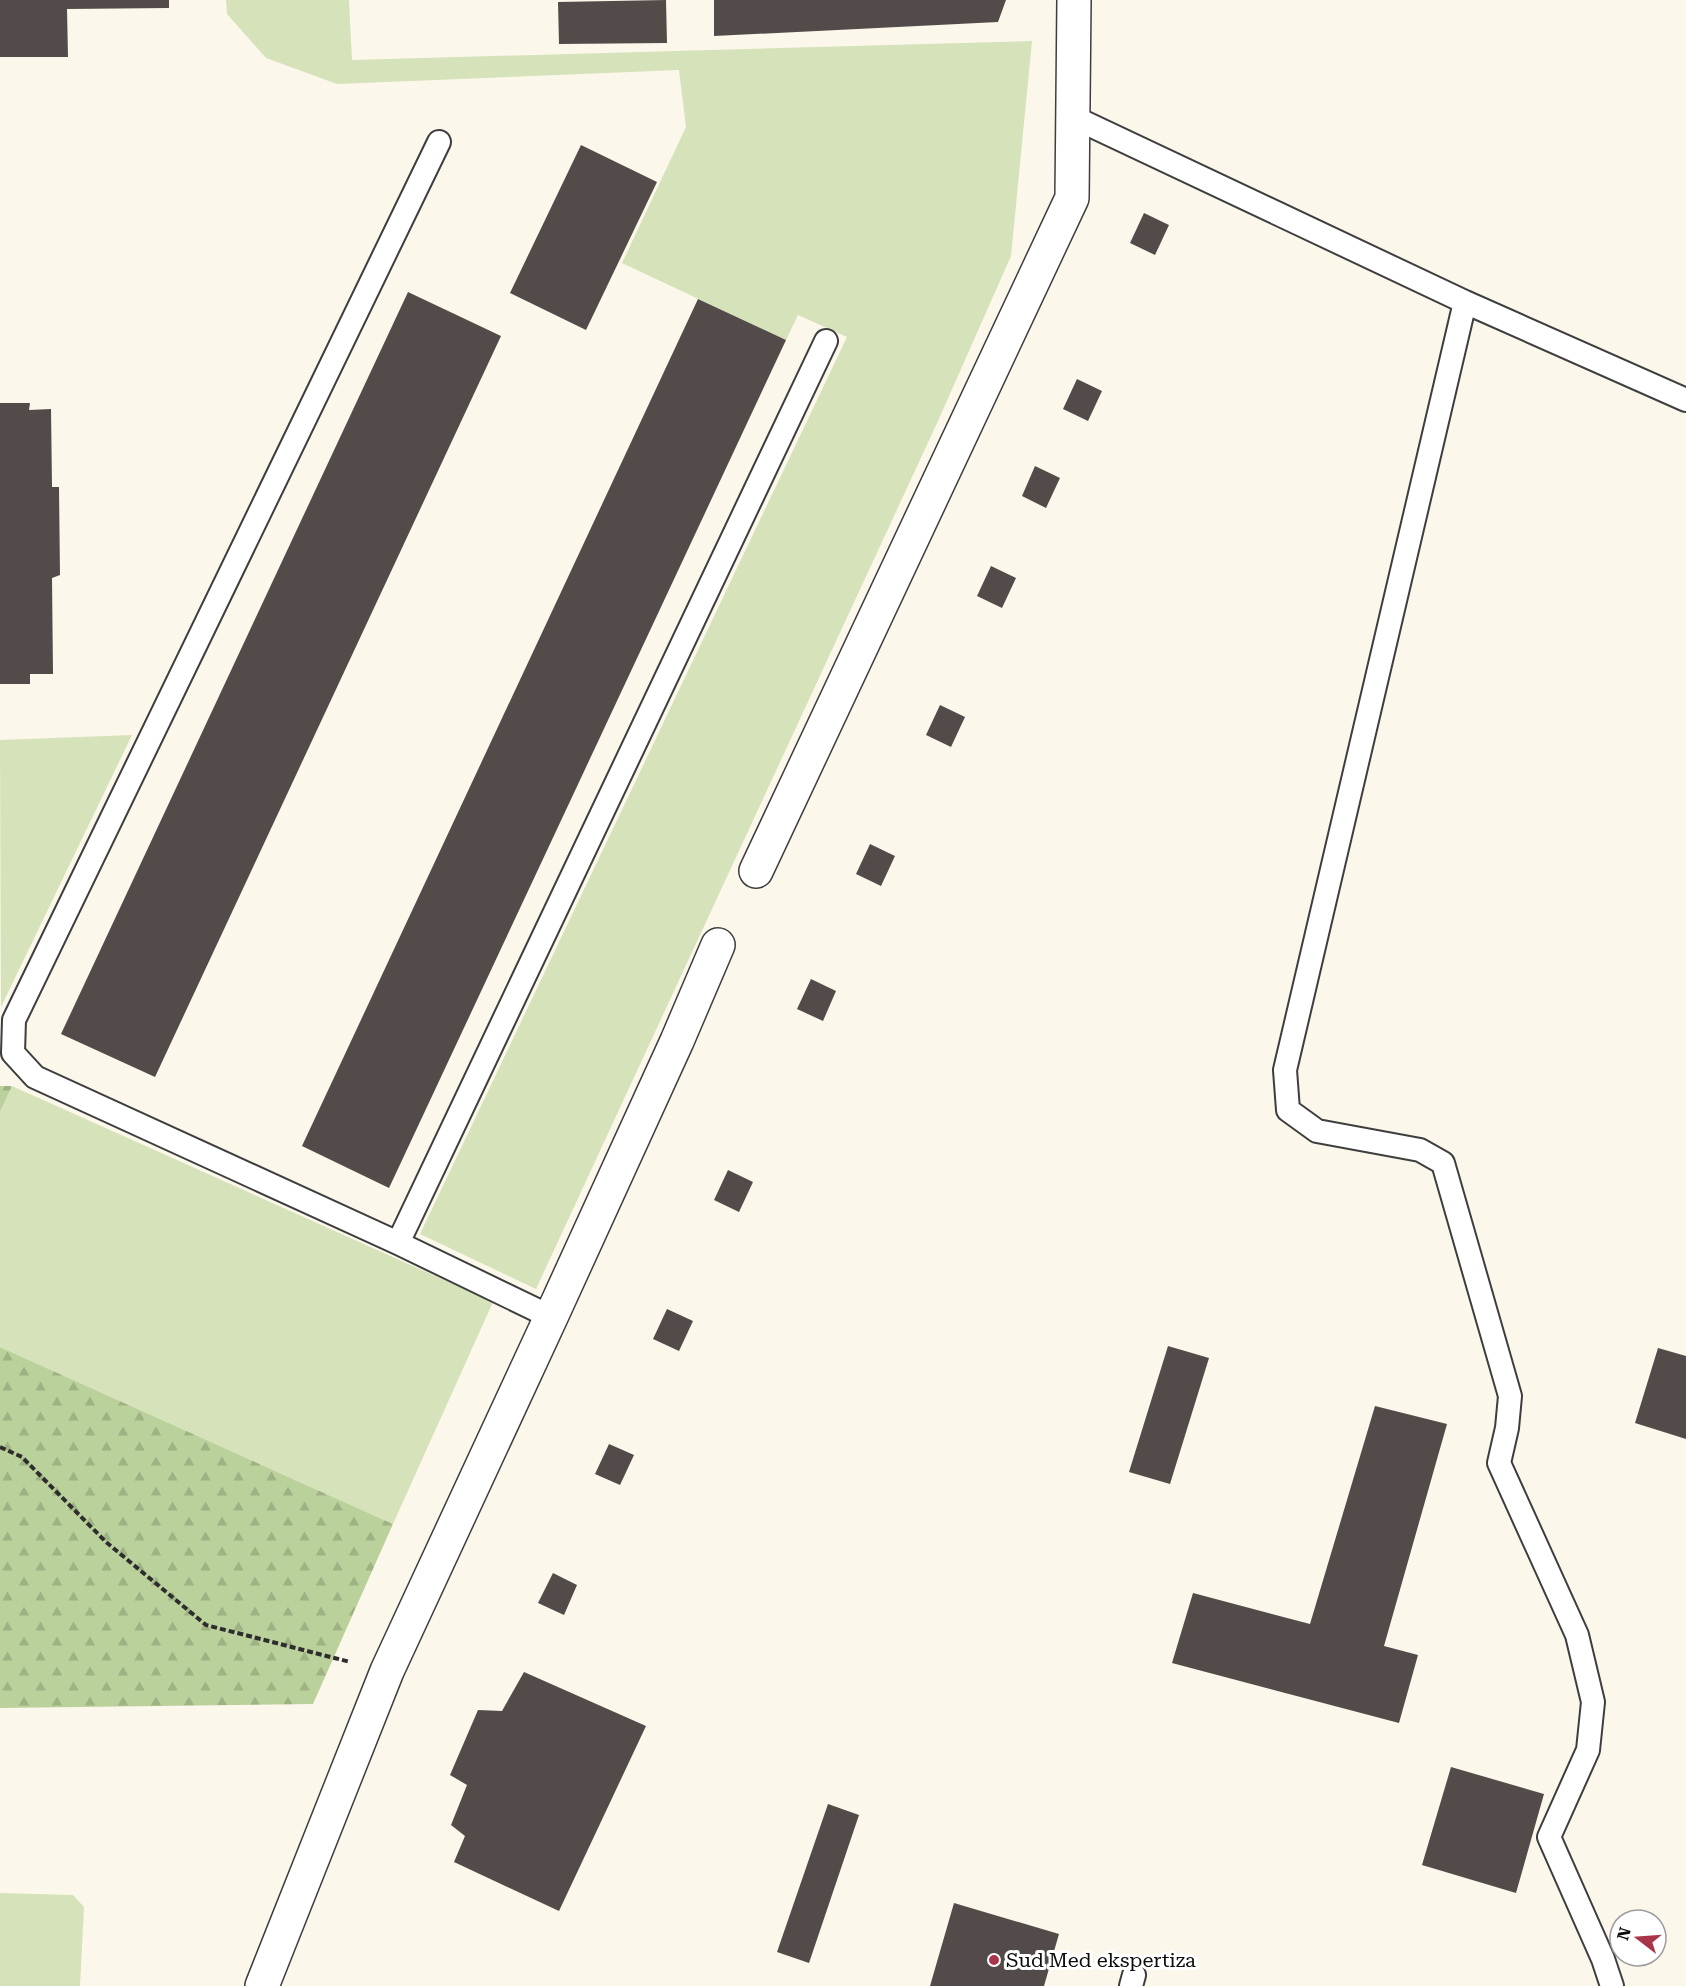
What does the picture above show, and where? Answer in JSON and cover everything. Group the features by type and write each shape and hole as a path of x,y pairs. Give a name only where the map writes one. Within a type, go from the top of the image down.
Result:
{"street":[{"path":"756,871 1072,198 1074,0"},
{"path":"262,1986 387,1671 677,1041 718,945"}],"lane":[{"path":"1073,117 1465,302 1686,400"},
{"path":"439,142 14,1020 13,1053 35,1077 398,1243 551,1317"},
{"path":"1465,302 1285,1070 1288,1110 1317,1131 1420,1150 1443,1163 1510,1396 1507,1428 1499,1463 1577,1635 1593,1702 1588,1750 1550,1837 1603,1959 1612,1986"},
{"path":"398,1243 826,341"}],"path":[{"path":"0,1447 22,1457 105,1542 206,1625 387,1671"}],"green space":[{"path":"226,0 349,0 352,60 1032,41 1011,256 938,421 536,1289 420,1234 847,337 798,315 786,340 622,263 686,127 679,70 337,84 266,58 227,14"},
{"path":"132,735 1,1007 0,740"},
{"path":"0,1086 12,1086 0,1112"},
{"path":"12,1086 493,1302 393,1524 0,1347 0,1112"},
{"path":"0,1347 393,1524 313,1704 0,1708"},
{"path":"0,1893 73,1895 84,1907 80,1986 0,1986"}],"building":[{"path":"0,0 169,0 169,8 67,9 68,57 0,57"},
{"path":"666,0 667,43 559,44 558,2"},
{"path":"714,0 1006,0 998,22 714,36"},
{"path":"581,145 657,182 586,330 510,293"},
{"path":"1144,213 1169,225 1155,255 1130,243"},
{"path":"408,292 501,336 155,1077 61,1034"},
{"path":"698,299 786,340 389,1188 302,1146"},
{"path":"1077,379 1102,391 1088,421 1063,409"},
{"path":"0,403 30,403 29,410 51,409 52,487 59,487 60,575 52,578 53,674 30,674 30,684 0,684"},
{"path":"1035,466 1060,478 1046,508 1022,496"},
{"path":"991,566 1016,578 1002,608 977,596"},
{"path":"940,705 965,717 951,747 926,735"},
{"path":"870,844 895,856 881,886 856,874"},
{"path":"811,979 836,991 823,1021 797,1009"},
{"path":"728,1170 753,1182 739,1212 714,1200"},
{"path":"667,1309 693,1321 679,1351 653,1339"},
{"path":"1168,1346 1209,1358 1170,1484 1129,1472"},
{"path":"1658,1348 1686,1356 1686,1439 1635,1423"},
{"path":"1375,1406 1447,1424 1384,1646 1418,1655 1399,1723 1172,1663 1193,1593 1310,1624"},
{"path":"609,1444 634,1455 620,1485 595,1474"},
{"path":"553,1573 577,1585 564,1615 538,1603"},
{"path":"524,1672 646,1726 559,1911 454,1862 465,1836 451,1825 467,1785 450,1775 478,1710 502,1711"},
{"path":"1451,1767 1544,1794 1516,1893 1422,1865"},
{"path":"828,1804 859,1815 809,1963 777,1952"},
{"name":"Sud Med ekspertiza","path":"954,1903 1059,1934 1044,1986 930,1986"}],"place":[{"name":"Sud Med ekspertiza","path":"994,1960"}]}
